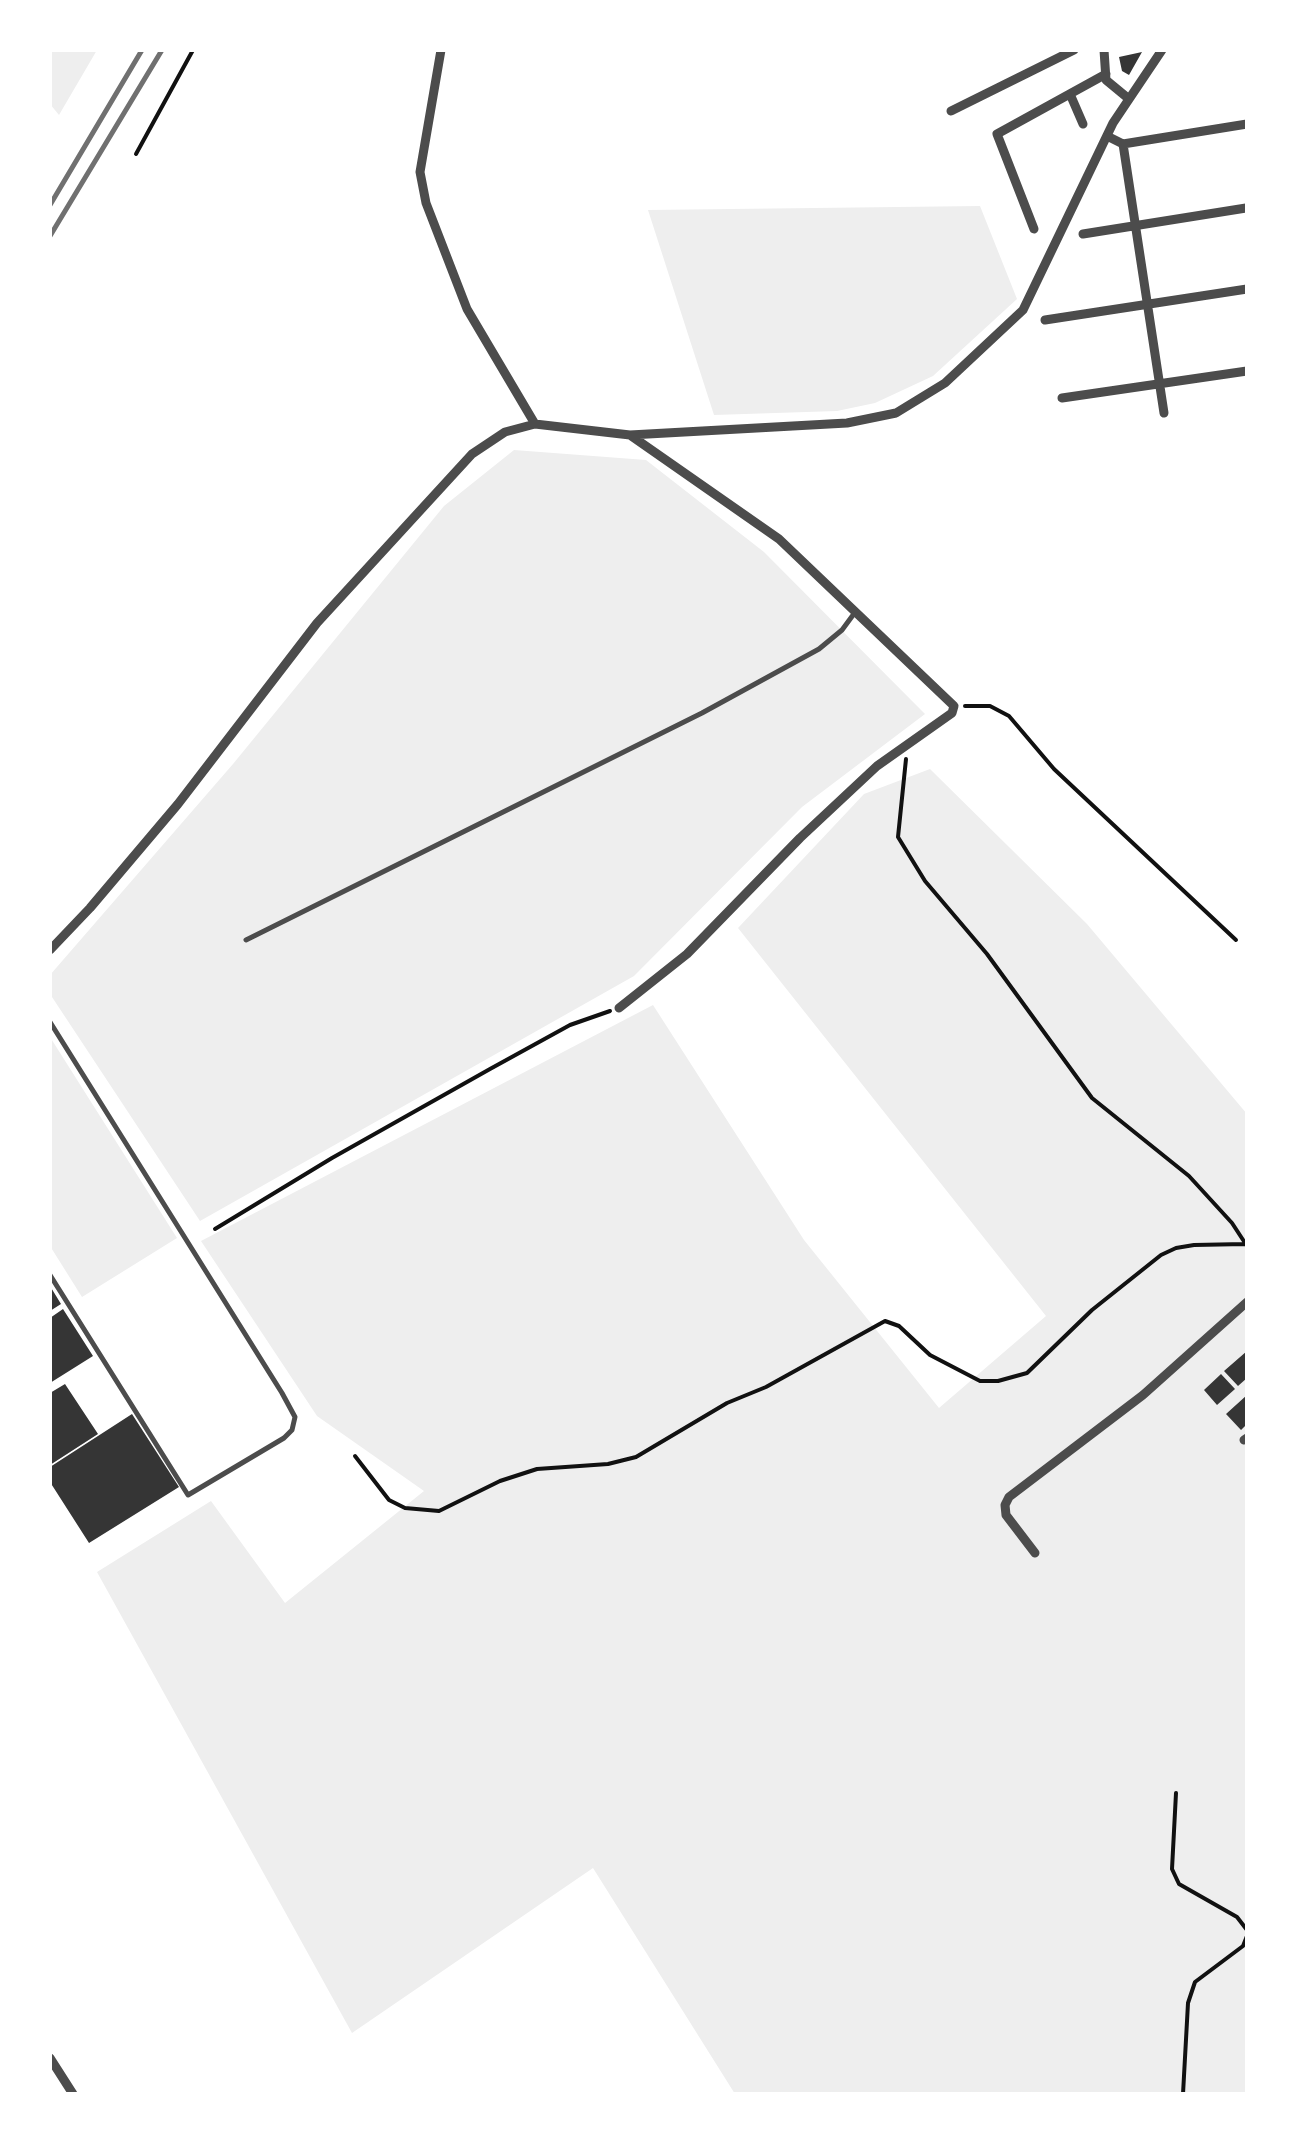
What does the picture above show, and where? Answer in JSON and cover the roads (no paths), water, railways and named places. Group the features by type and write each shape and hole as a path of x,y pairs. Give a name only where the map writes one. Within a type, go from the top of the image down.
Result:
{"street":[{"path":"440,50 420,172 426,203 467,309 535,424"},
{"path":"951,111 1074,50"},
{"path":"1104,50 1106,80 1129,99"},
{"path":"50,950 178,804 317,623 472,454 505,432 535,424 630,435 846,424 896,413 945,382 1023,310 1107,136 1162,50"},
{"path":"1034,229 997,134 1106,74"},
{"path":"1070,94 1083,124"},
{"path":"1107,136 1123,144 1247,124"},
{"path":"1123,144 1164,412"},
{"path":"1083,234 1246,208"},
{"path":"1045,320 1247,288"},
{"path":"1062,398 1247,372"},
{"path":"619,1008 686,954 877,766 952,713 954,706 778,539 630,435"},
{"path":"1035,1553 1006,1515 1004,1505 1009,1497 1143,1395 1247,1302"},
{"path":"50,2058 72,2094"}],"lane":[{"path":"246,940 718,704 819,649 842,630 856,611"},
{"path":"50,1022 282,1394 294,1417 292,1430 188,1495 50,1276"}],"railway":[{"path":"50,205 142,50"},
{"path":"50,236 162,50"}]}
